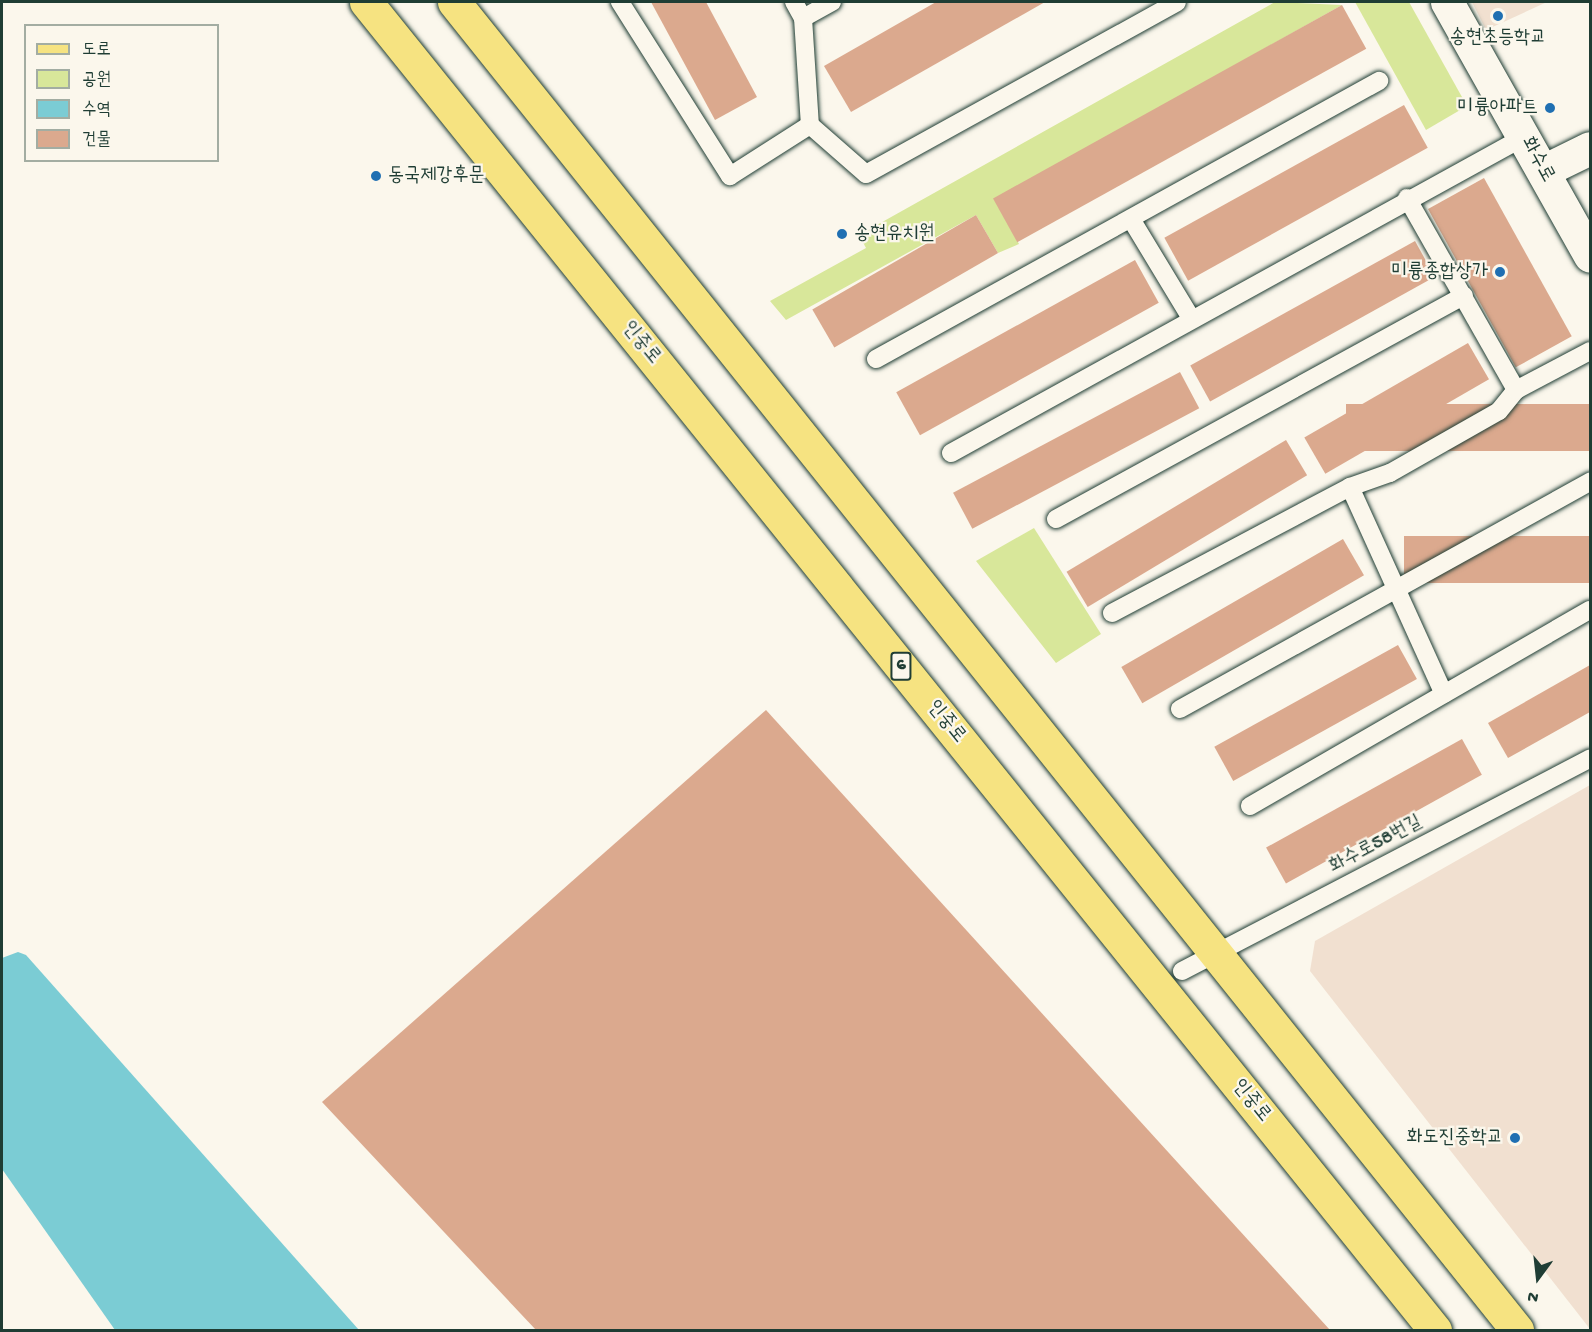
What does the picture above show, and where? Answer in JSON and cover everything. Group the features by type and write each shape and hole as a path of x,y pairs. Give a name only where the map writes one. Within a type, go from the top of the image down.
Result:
{"main road":[{"name":"인중로","path":"366,2 1436,1330"},
{"path":"454,2 1517,1330"}],"street":[{"name":"화수로","path":"1447,2 1590,256"},
{"path":"1543,171 1590,148"}],"lane":[{"path":"620,2 730,176 810,125"},
{"path":"794,2 803,18 810,125 866,174 1177,2"},
{"path":"803,18 832,2"},
{"path":"876,359 1379,81"},
{"path":"951,453 1407,198 1524,137"},
{"path":"1407,198 1516,390"},
{"path":"1131,219 1191,318"},
{"path":"1056,519 1464,296"},
{"path":"1112,613 1350,487 1390,473 1499,411 1516,390 1590,351"},
{"path":"1180,709 1590,482"},
{"path":"1350,487 1393,591 1444,694"},
{"path":"1250,806 1590,610"},
{"name":"화수로58번길","path":"1182,971 1590,759"}],"shaded area":[{"name":"송현초등학교","path":"1472,2 1547,2 1486,30"},
{"name":"화도진중학교","path":"1590,785 1590,1329 1310,971 1315,941"}],"green space":[{"path":"1275,2 1342,5 995,200 1019,244 998,253 976,215 786,320 770,301 866,248 859,235"},
{"path":"1355,2 1409,2 1467,106 1426,130"},
{"path":"1034,528 1101,634 1056,663 976,561"}],"water":[{"path":"18,952 26,955 359,1330 115,1330 2,1169 2,958"}],"building":[{"path":"651,2 706,2 757,97 715,120"},
{"path":"936,2 1045,2 851,112 824,66"},
{"path":"1342,5 1366,49 1017,242 993,198"},
{"path":"1404,105 1428,148 1188,281 1164,238"},
{"name":"미륭종합상가","path":"1484,178 1572,336 1516,367 1428,209"},
{"path":"976,215 998,253 834,348 812,310"},
{"path":"1415,241 1435,277 1210,401 1190,366"},
{"path":"1135,260 1159,303 920,435 896,392"},
{"path":"1468,343 1489,379 1325,474 1304,438"},
{"path":"1180,372 1199,408 972,529 953,493"},
{"path":"1346,404 1590,404 1590,451 1346,451"},
{"path":"1286,440 1307,475 1088,607 1067,572"},
{"path":"1404,536 1590,536 1590,583 1404,583"},
{"path":"1343,539 1364,575 1142,703 1121,667"},
{"path":"1398,645 1417,679 1233,781 1214,747"},
{"path":"1590,665 1590,712 1508,758 1488,723"},
{"path":"766,710 1330,1330 536,1330 322,1102"},
{"path":"1462,739 1482,775 1286,883 1266,848"}],"place":[{"name":"송현초등학교","path":"1498,16"},
{"name":"미륭아파트","path":"1550,108"},
{"name":"동국제강후문","path":"376,176"},
{"name":"송현유치원","path":"842,234"},
{"name":"미륭종합상가","path":"1500,272"},
{"name":"화도진중학교","path":"1515,1138"}]}
